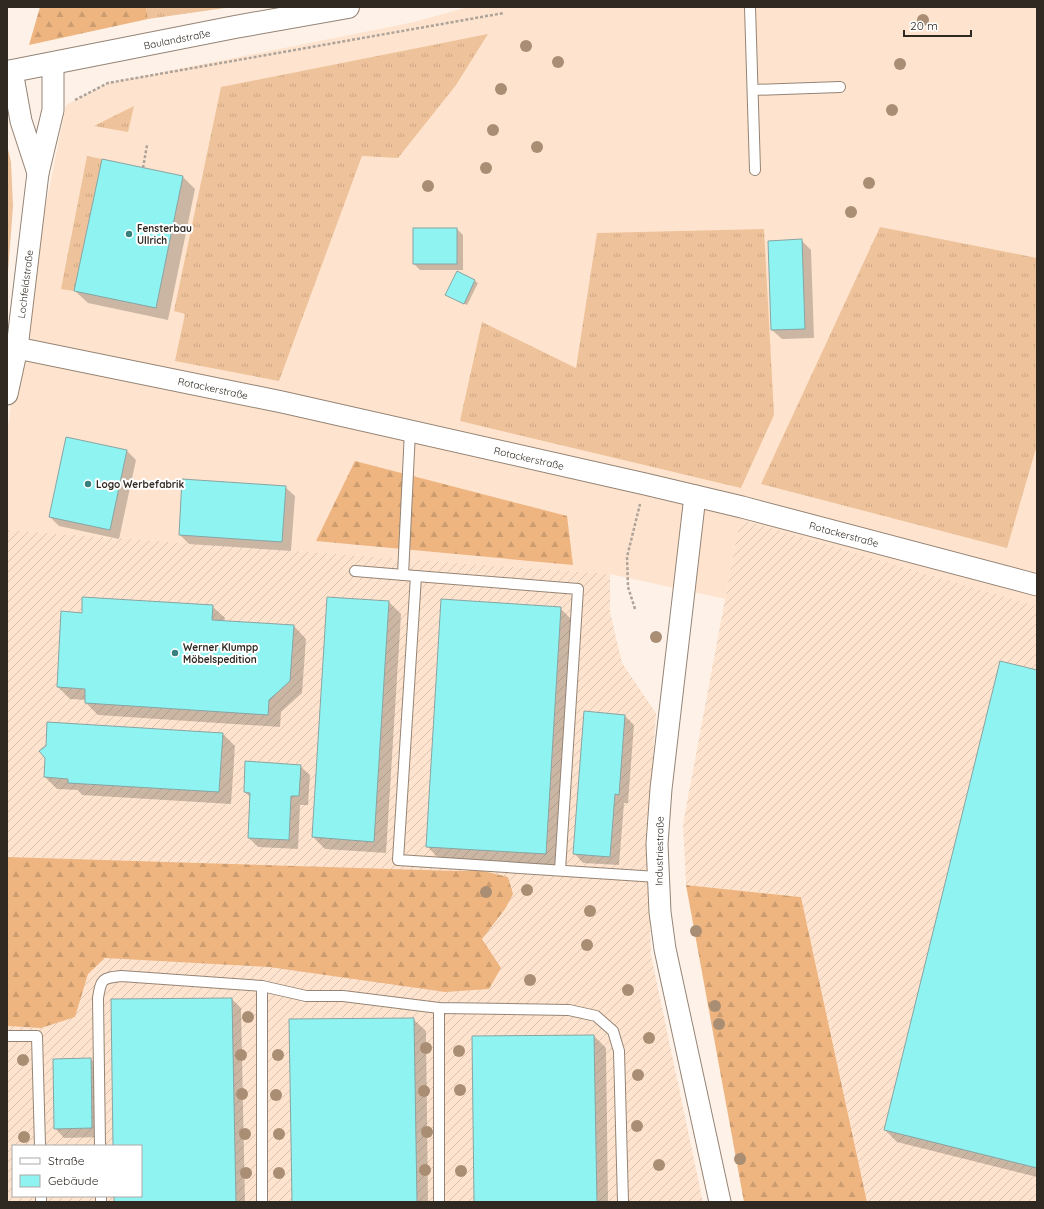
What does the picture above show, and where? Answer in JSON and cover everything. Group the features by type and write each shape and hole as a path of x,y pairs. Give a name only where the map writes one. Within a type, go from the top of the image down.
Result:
{"street":[{"name":"Baulandstraße","path":"9,72 348,7"},
{"name":"Lochfeldstraße","path":"7,394 17,348 38,173 53,110 53,63"},
{"name":"Lochfeldstraße","path":"9,72 21,121 38,173"},
{"name":"Rotackerstraße","path":"17,348 282,402 645,484 742,507 1037,585"},
{"name":"Industriestraße","path":"695,496 661,789 657,844 657,876 665,949 720,1202"}],"lane":[{"path":"750,7 755,170"},
{"path":"753,90 840,87"},
{"path":"403,575 410,431"},
{"path":"355,571 578,589 560,870"},
{"path":"416,576 398,860 657,876"},
{"path":"100,1145 98,998 100,984 107,978 121,976 262,986 306,996 343,996 439,1008 569,1010 596,1016 613,1031 619,1051 623,1202"},
{"path":"262,986 262,1202"},
{"path":"439,1008 439,1202"},
{"path":"7,1036 37,1036 40,1145"}],"path":[{"path":"53,110 66,105 108,83 504,13"},
{"path":"143,168 148,145"},
{"path":"635,609 628,587 628,557 645,484"}],"shaded area":[{"path":"468,7 1037,7 1037,606 740,519 725,599 610,574 7,530 7,436 17,348 66,105 108,83 414,22"},
{"path":"740,519 1037,606 1037,1202 867,1202 801,897 686,885 683,824"},
{"path":"7,530 610,574 610,612 622,663 656,713 647,847 651,955 703,1202 7,1202"}],"green space":[{"path":"40,7 146,7 148,19 29,45"},
{"path":"146,7 232,7 148,19"},
{"path":"488,34 456,85 398,158 362,156 279,381 175,361 185,314 174,311 221,87"},
{"path":"134,106 128,132 94,126"},
{"path":"7,145 11,162 13,206 7,285"},
{"path":"87,156 102,159 74,291 61,289"},
{"path":"880,227 1037,258 1037,445 1007,548 761,484"},
{"path":"764,229 774,415 741,488 460,421 482,322 576,368 597,233"},
{"path":"355,461 567,516 573,565 316,541"},
{"path":"7,857 483,871 508,877 513,894 505,909 482,939 501,968 489,989 445,992 269,967 105,958 88,974 75,1017 41,1028 8,1026"},
{"path":"686,885 801,897 867,1202 744,1202"}],"building":[{"name":"Fensterbau Ullrich","path":"102,159 183,176 156,308 74,291"},
{"path":"413,228 457,228 457,264 413,264"},
{"path":"802,239 805,329 771,330 768,241"},
{"path":"457,271 475,280 464,304 445,295"},
{"name":"Logo Werbefabrik","path":"66,437 127,450 110,530 49,517"},
{"path":"182,479 286,486 282,542 179,535"},
{"name":"Werner Klumpp Möbelspedition","path":"82,597 213,605 212,620 294,625 290,681 269,700 268,715 85,703 85,689 57,687 61,611 82,613"},
{"path":"327,597 389,601 374,842 312,837"},
{"path":"441,599 561,607 546,854 426,847"},
{"path":"1000,661 1037,670 1037,1168 884,1130"},
{"path":"584,711 625,715 619,795 615,794 610,857 573,854"},
{"path":"47,722 223,733 219,792 68,783 68,779 44,777 45,758 39,751 46,746"},
{"path":"245,761 301,765 299,796 291,796 289,840 248,838 250,793 244,792"},
{"path":"232,998 236,1202 114,1202 114,1197 142,1197 142,1145 113,1145 111,999"},
{"path":"414,1018 417,1202 292,1202 289,1019"},
{"path":"594,1035 597,1202 474,1202 472,1036"},
{"path":"91,1058 92,1128 54,1129 53,1059"}],"place":[{"name":"Fensterbau Ullrich","path":"129,234"},
{"name":"Logo Werbefabrik","path":"88,484"},
{"name":"Werner Klumpp Möbelspedition","path":"175,653"}]}
